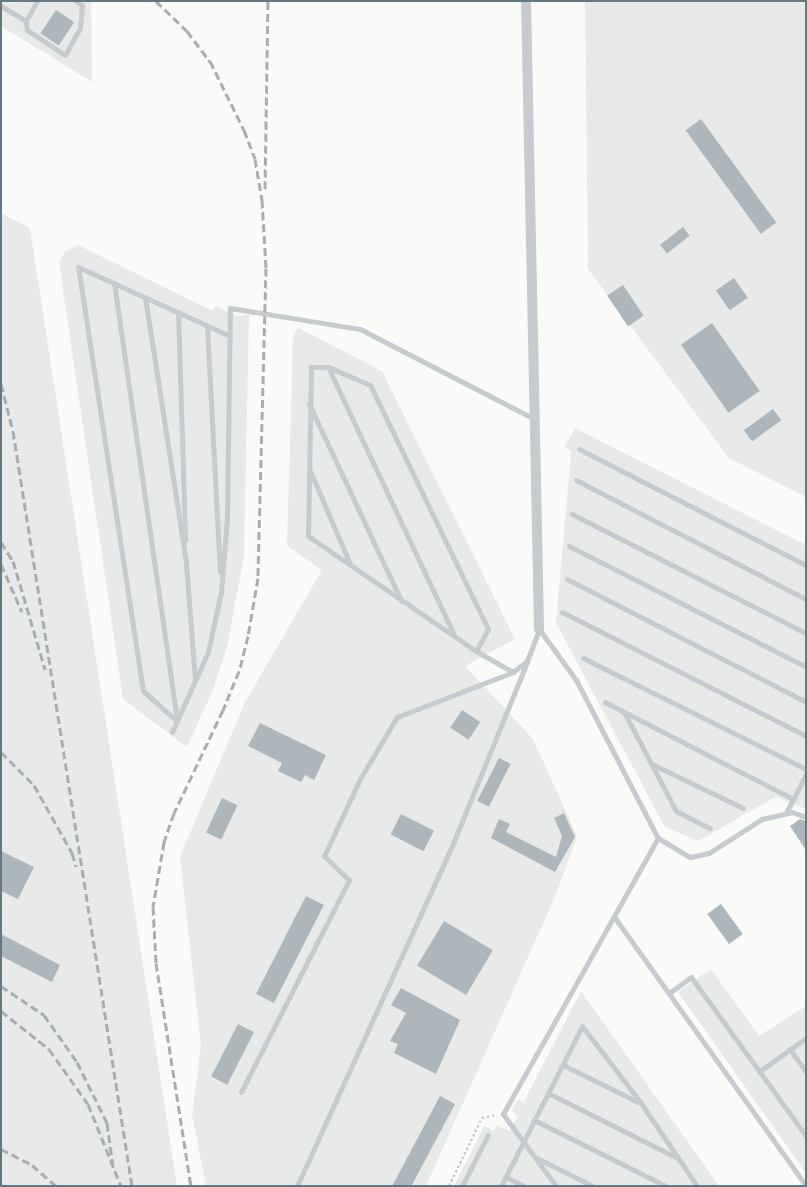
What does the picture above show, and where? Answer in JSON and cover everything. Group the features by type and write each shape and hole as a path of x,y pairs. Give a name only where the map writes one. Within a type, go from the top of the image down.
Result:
{"street":[{"path":"526,1 537,420 539,629"}],"lane":[{"path":"37,1 26,21 27,30 64,55 80,28 82,5 76,1"},
{"path":"1,6 26,21"},
{"path":"177,721 143,691 78,267 230,336"},
{"path":"114,283 177,721"},
{"path":"145,297 186,563"},
{"path":"172,732 208,652 221,592 227,516 230,308 360,329 537,420"},
{"path":"178,312 186,563 195,680"},
{"path":"208,326 221,592"},
{"path":"476,651 488,629 370,386 328,367 311,367 308,536 476,651 513,672"},
{"path":"328,367 454,636"},
{"path":"309,403 401,600"},
{"path":"579,449 806,564"},
{"path":"308,468 351,565"},
{"path":"576,480 806,598"},
{"path":"572,514 806,633"},
{"path":"569,546 806,667"},
{"path":"567,579 806,702"},
{"path":"562,612 806,736"},
{"path":"297,1186 454,841 539,629"},
{"path":"539,629 576,680 658,838 690,857 709,853 762,819 786,814 806,817"},
{"path":"583,658 806,769"},
{"path":"241,1092 349,880 324,856 360,779 397,717 513,672 527,661"},
{"path":"605,702 793,799"},
{"path":"624,712 676,811 710,828"},
{"path":"651,764 743,808"},
{"path":"786,814 806,774"},
{"path":"556,1186 525,1139 503,1114 615,918 658,838"},
{"path":"615,918 806,1186"},
{"path":"669,992 690,977 760,1070 806,1136"},
{"path":"501,1186 582,1026 641,1103 697,1186"},
{"path":"760,1070 806,1038"},
{"path":"790,1049 806,1072"},
{"path":"563,1065 641,1103"},
{"path":"548,1093 677,1158"},
{"path":"534,1120 666,1186"},
{"path":"462,1186 488,1135"},
{"path":"537,1158 593,1186"},
{"path":"506,1177 524,1186"}],"path":[{"path":"449,1186 482,1118 503,1114"}],"shaded area":[{"path":"1,1 91,1 92,82 1,26"},
{"path":"585,1 806,1 806,497 729,458 588,269"},
{"path":"1,213 30,228 177,1186 1,1186"},
{"path":"78,245 213,311 216,305 235,316 249,315 244,557 227,647 212,692 187,747 123,699 59,263 65,251"},
{"path":"298,328 382,371 515,639 465,666 533,739 577,836 557,892 426,1186 206,1186 192,1115 201,1046 180,857 244,704 322,570 287,546 293,336"},
{"path":"575,428 806,545 806,809 775,797 698,841 665,827 556,623 571,452 565,446"},
{"path":"711,969 759,1036 806,1006 806,1173 678,992"},
{"path":"581,991 719,1186 454,1186 484,1126 494,1131 496,1125 509,1131 518,1117 512,1111 518,1099 524,1102"}],"building":[{"path":"56,10 74,22 59,46 40,33"},
{"path":"701,119 776,223 761,234 686,130"},
{"path":"683,227 690,236 667,254 660,245"},
{"path":"734,278 748,298 730,310 716,291"},
{"path":"623,285 644,316 628,326 607,296"},
{"path":"712,323 760,391 728,413 681,345"},
{"path":"773,409 781,420 752,441 744,430"},
{"path":"462,710 480,722 468,740 450,727"},
{"path":"260,723 326,755 314,780 305,775 301,782 278,771 282,763 248,746"},
{"path":"499,758 511,764 489,807 477,801"},
{"path":"222,798 237,805 221,840 206,832"},
{"path":"564,813 575,837 555,872 491,838 499,819 510,824 506,832 556,857 562,836 554,818"},
{"path":"401,814 434,831 424,851 391,834"},
{"path":"800,819 806,821 806,850 790,826"},
{"path":"1,851 34,867 18,899 1,891"},
{"path":"306,896 324,905 274,1003 256,994"},
{"path":"721,904 743,934 729,944 707,914"},
{"path":"444,921 493,950 466,995 417,966"},
{"path":"1,934 60,965 52,982 1,956"},
{"path":"401,988 460,1020 436,1074 394,1053 398,1044 390,1041 406,1013 391,1005"},
{"path":"238,1024 254,1032 227,1085 211,1077"},
{"path":"440,1096 455,1104 411,1186 393,1185"}],"railway":[{"path":"156,1 187,31 210,61 244,130 255,159 262,200 266,268 258,578 248,636 239,671 223,710 174,813 164,842 153,907 156,963 191,1186"},
{"path":"265,189 268,1"},
{"path":"1,384 13,431 132,1186"},
{"path":"1,542 13,561 45,669"},
{"path":"1,564 22,612"},
{"path":"1,752 34,785 72,853 76,866"},
{"path":"1,986 44,1015 77,1062 107,1123 113,1166"},
{"path":"1,1011 49,1049 88,1104 121,1186"},
{"path":"1,1149 32,1165 56,1186"}]}
